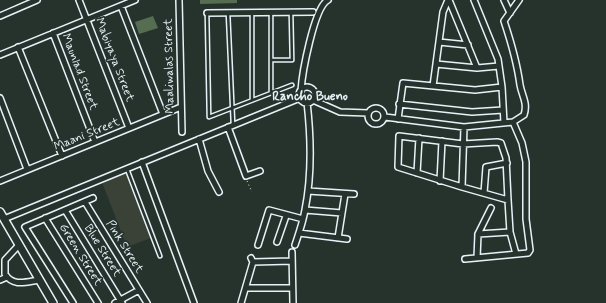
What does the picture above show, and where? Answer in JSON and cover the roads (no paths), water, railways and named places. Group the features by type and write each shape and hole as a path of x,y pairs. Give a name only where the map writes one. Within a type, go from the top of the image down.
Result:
{"main road":[{"path":"2,216 18,246 53,303"}],"street":[{"path":"0,16 37,0"},
{"name":"Mabiyaya Street","path":"79,0 129,128"},
{"path":"0,55 135,0"},
{"name":"Maaliwalas Street","path":"179,0 182,132"},
{"path":"300,98 302,72 319,12 324,2 328,0"},
{"path":"433,86 443,12 448,0"},
{"path":"448,0 477,68"},
{"path":"474,0 498,58 502,87 504,123"},
{"path":"504,0 510,13"},
{"path":"385,117 464,127 513,122 524,115 526,104 521,88 514,51 504,21 519,0"},
{"path":"121,6 163,114"},
{"path":"207,13 313,12"},
{"name":"Maunlad Street","path":"53,33 95,142"},
{"path":"439,42 468,45"},
{"path":"18,47 62,156"},
{"path":"436,64 477,68 499,66"},
{"path":"398,119 402,83 475,90 502,87"},
{"path":"301,91 307,87 312,89 315,95 313,100"},
{"path":"0,98 27,169"},
{"path":"2,216 127,168 300,98 308,102 313,100 340,112 368,113"},
{"path":"296,245 308,191 310,130 308,102"},
{"path":"399,104 472,112 503,110"},
{"name":"Maani Street","path":"0,180 181,107"},
{"path":"376,107 384,111 385,117 381,123 373,124 368,118 368,113 371,109 376,107"},
{"path":"465,259 528,253 531,246 526,219 526,162 522,142 513,122"},
{"path":"228,127 246,176 260,171"},
{"path":"462,187 464,127"},
{"path":"508,200 440,181 398,167 398,138 400,135 463,144 501,143 507,163 510,232 516,254"},
{"path":"418,173 419,138"},
{"path":"199,139 208,171 219,192"},
{"path":"440,181 442,141"},
{"path":"142,162 194,303"},
{"path":"484,193 486,167 507,163"},
{"path":"308,191 354,194"},
{"path":"338,238 345,194"},
{"path":"73,303 25,227 93,198"},
{"name":"Pink Street","path":"85,202 147,303"},
{"path":"477,258 478,234 491,208"},
{"name":"Blue Street","path":"65,210 121,301"},
{"path":"258,245 269,210 286,216 303,219"},
{"path":"305,210 342,213"},
{"path":"277,242 286,216"},
{"name":"Green Street","path":"45,218 98,303"},
{"path":"478,234 510,232"},
{"path":"299,233 347,239"},
{"path":"18,246 5,260 2,271 7,278 18,283 39,280"},
{"path":"292,252 293,303"},
{"path":"241,303 252,260 292,261"},
{"path":"0,280 7,278"},
{"path":"246,288 292,288"},
{"path":"115,303 139,290"}],"lane":[{"path":"228,12 233,125"},
{"path":"252,12 252,100"},
{"path":"270,12 272,93"},
{"path":"271,60 292,60 291,12"},
{"path":"207,13 209,117 292,85"},
{"path":"127,168 160,256"}],"district":[{"name":"Rancho Bueno","path":"310,97"}]}
